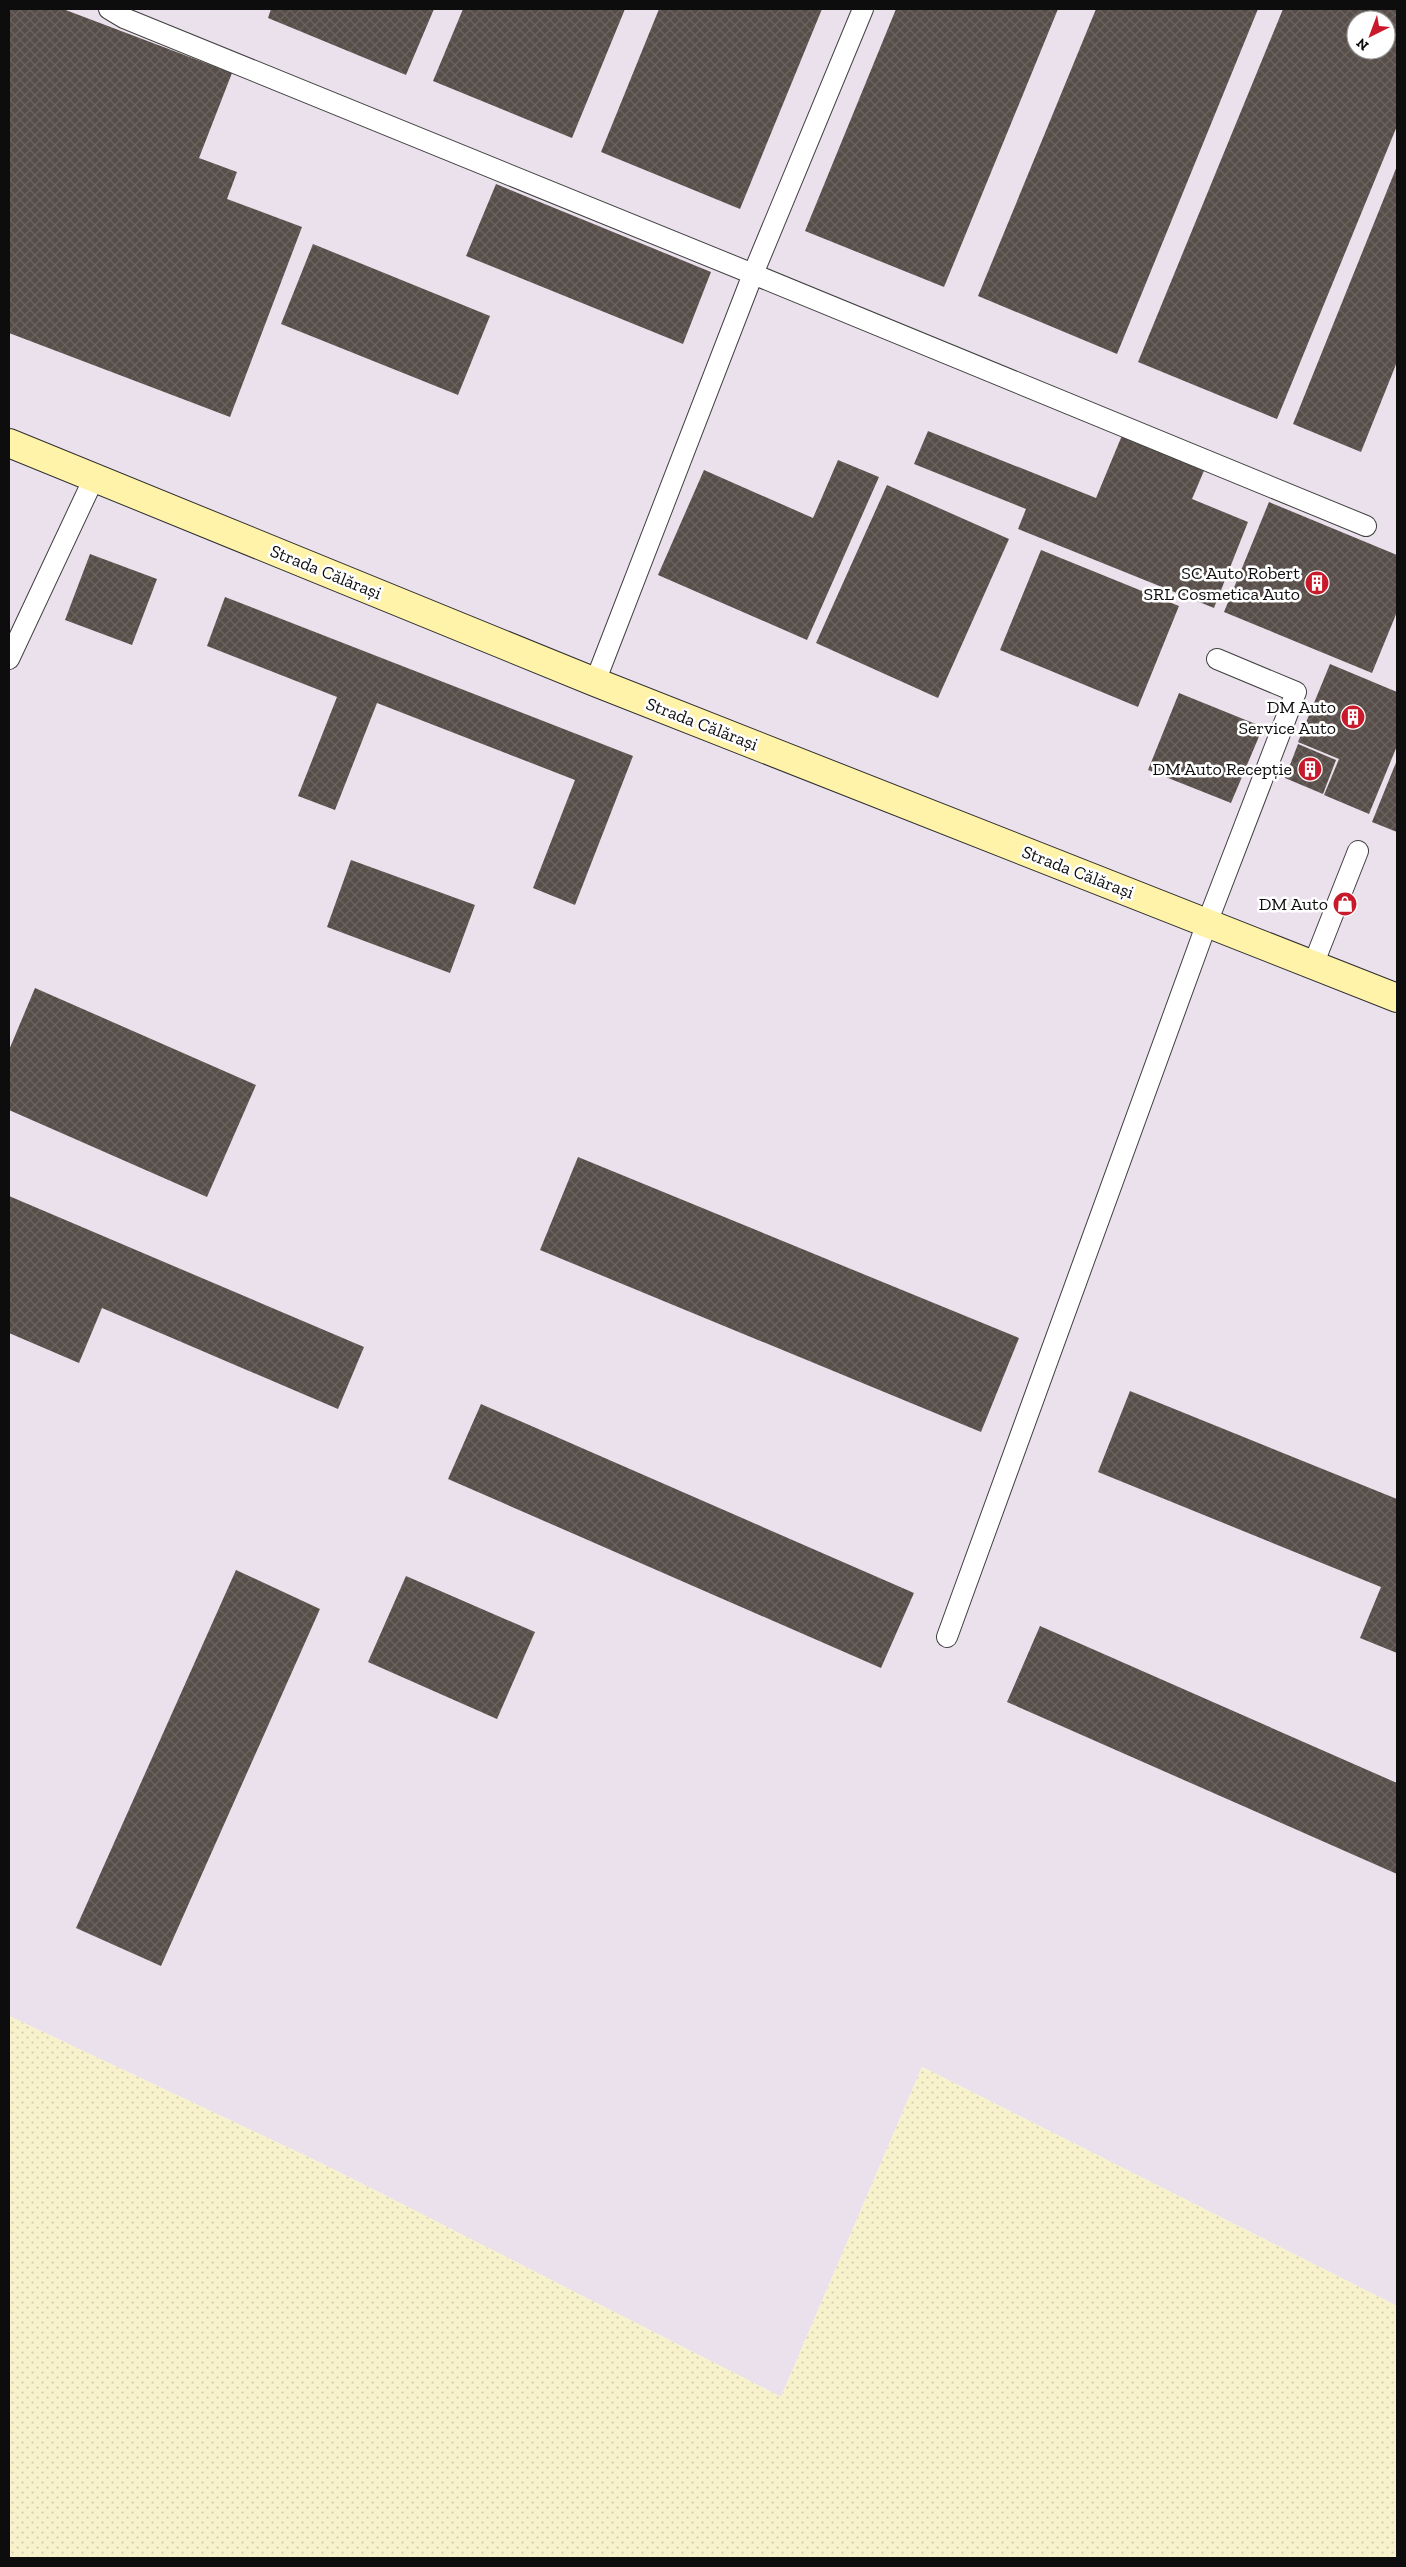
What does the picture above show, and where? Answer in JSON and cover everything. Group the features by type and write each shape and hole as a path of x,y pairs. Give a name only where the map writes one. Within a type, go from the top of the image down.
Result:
{"main road":[{"name":"Strada Călărași","path":"9,443 596,682 1397,998"}],"lane":[{"path":"109,9 124,18 1366,526"},
{"path":"596,682 753,274 863,9"},
{"path":"9,659 94,478"},
{"path":"947,1637 1206,923 1296,692 1217,659"},
{"path":"1313,965 1358,851"}],"shaded area":[{"path":"9,9 1397,9 1397,2306 922,2067 781,2397 325,2165 9,2016"},
{"path":"9,2016 325,2165 781,2397 922,2067 1397,2306 1397,2558 9,2558"}],"building":[{"path":"9,9 63,9 232,73 199,158 237,172 227,199 302,227 230,417 9,333"},
{"path":"271,9 434,9 406,75 268,18"},
{"path":"463,9 625,9 572,138 433,81"},
{"path":"659,9 822,9 740,209 601,152"},
{"path":"896,9 1058,9 944,287 805,231"},
{"path":"1096,9 1258,9 1117,354 978,296"},
{"path":"1283,9 1397,9 1397,126 1277,419 1138,362"},
{"path":"1397,166 1397,362 1361,452 1293,424"},
{"path":"496,184 711,272 683,344 466,256"},
{"path":"313,244 490,316 458,395 281,324"},
{"path":"928,431 1096,498 1123,433 1206,466 1192,499 1248,522 1214,608 1018,529 1026,509 914,464"},
{"path":"838,460 879,477 807,640 658,575 704,470 813,518"},
{"path":"887,485 1009,539 938,698 816,643"},
{"name":"SC Auto Robert SRL Cosmetica Auto","path":"1269,502 1397,555 1397,612 1372,673 1224,612"},
{"path":"1041,550 1179,606 1138,707 1000,650"},
{"path":"90,554 157,579 132,645 65,620"},
{"path":"225,597 633,756 575,905 533,888 575,780 377,703 335,810 298,796 337,697 207,646"},
{"name":"DM Auto Service Auto","path":"1330,664 1397,692 1397,746 1369,814 1324,795 1339,759 1298,742"},
{"path":"1179,693 1263,727 1231,803 1148,770"},
{"name":"DM Auto Recepție","path":"1298,744 1336,760 1323,794 1285,778"},
{"path":"1397,760 1397,832 1372,822"},
{"path":"351,860 475,905 450,973 327,927"},
{"path":"35,988 256,1085 207,1197 9,1110 9,1050"},
{"path":"578,1157 1019,1338 981,1432 540,1250"},
{"path":"9,1196 364,1347 338,1409 102,1308 79,1363 9,1333"},
{"path":"1130,1391 1397,1499 1397,1653 1360,1638 1381,1587 1098,1472"},
{"path":"481,1404 914,1593 881,1668 448,1479"},
{"path":"236,1570 320,1609 161,1966 76,1928"},
{"path":"406,1576 535,1632 497,1719 368,1662"},
{"path":"1040,1626 1397,1783 1397,1874 1007,1702"}],"place":[{"name":"SC Auto Robert SRL Cosmetica Auto","path":"1317,583"},
{"name":"DM Auto Service Auto","path":"1353,717"},
{"name":"DM Auto Recepție","path":"1310,769"},
{"name":"DM Auto","path":"1345,904"}]}
